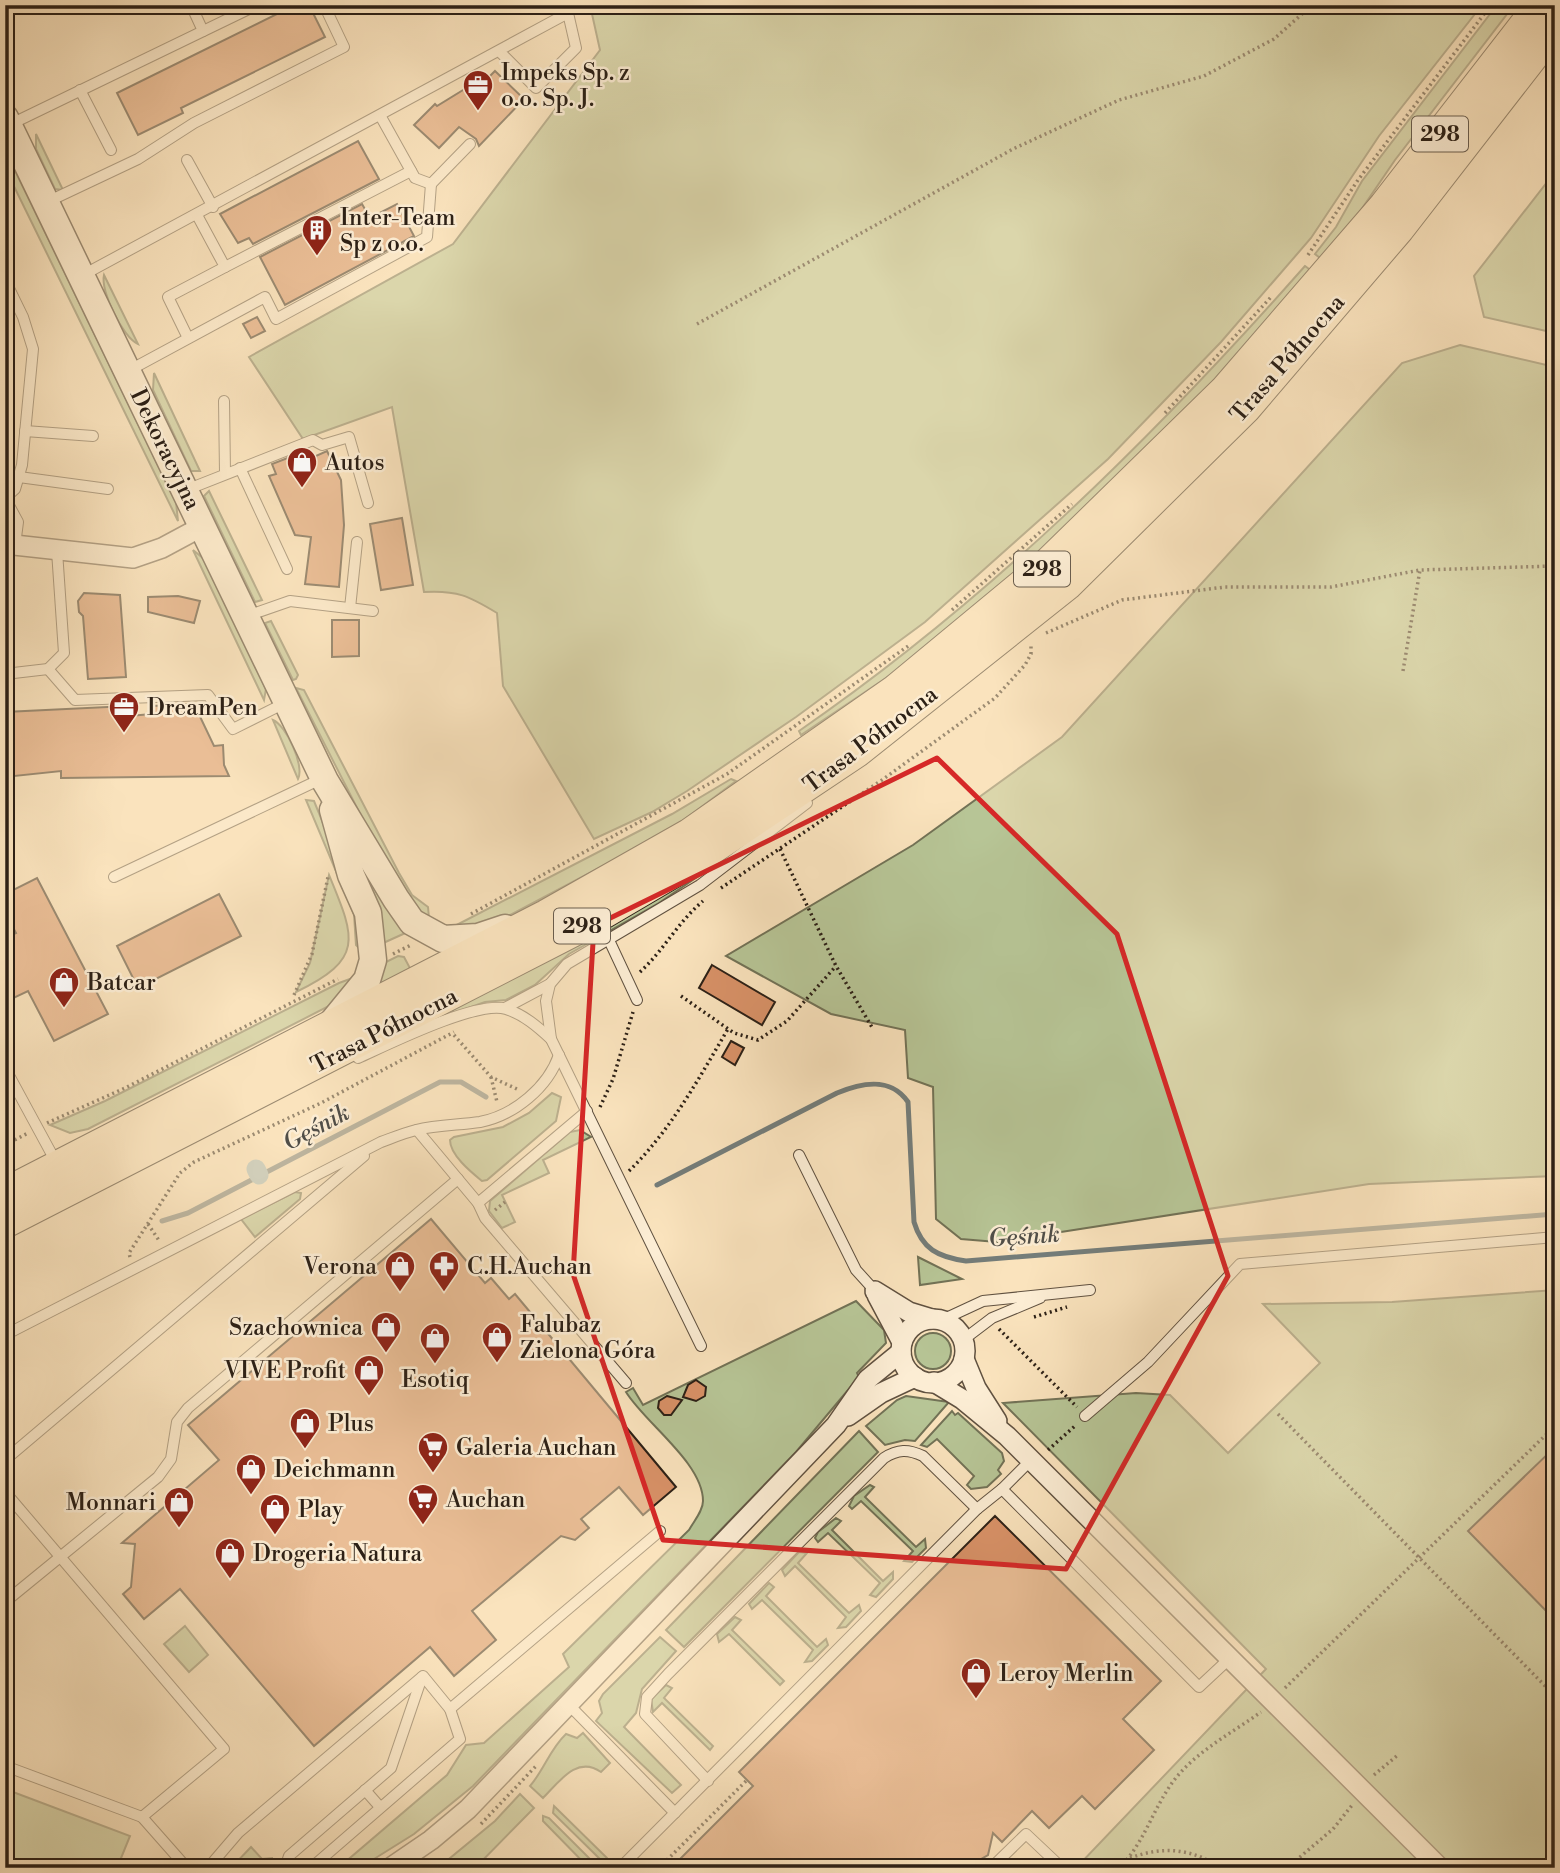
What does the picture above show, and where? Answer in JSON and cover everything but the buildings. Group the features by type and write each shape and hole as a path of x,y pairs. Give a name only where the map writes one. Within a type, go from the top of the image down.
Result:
{"main road":[{"name":"Trasa Północna","path":"5,1223 572,932 703,855 857,752 1025,632 1066,585 1246,408 1399,229 1540,14"},
{"name":"Trasa Północna","path":"7,1189 58,1166 546,915 688,834 895,690 1046,565 1225,390 1384,206 1540,14"}],"street":[{"name":"Dekoracyjna","path":"7,122 324,780 396,899 412,922 422,930 443,939 478,937 546,915"},
{"path":"10,545 133,558 162,548 203,526"},
{"name":"Dekoracyjna","path":"324,780 373,937 373,960 367,980 329,1027"},
{"path":"875,1291 909,1312 951,1324 976,1388 1007,1436"},
{"path":"875,1291 902,1347 908,1370 962,1399 1007,1436 1039,1455 1269,1705 1440,1868"},
{"path":"390,1868 412,1862 468,1809 836,1424 869,1379 902,1347 913,1325 937,1319"},
{"path":"836,1424 881,1393 925,1380 953,1376 963,1350"}],"lane":[{"path":"191,5 203,31"},
{"path":"7,122 257,5"},
{"path":"46,202 138,159 194,123 344,47 324,5"},
{"path":"82,276 381,117 499,51 568,13 576,48 536,88 499,51"},
{"path":"80,90 111,150"},
{"path":"381,117 415,178 431,184"},
{"path":"128,371 265,297 276,319 427,237 431,184 470,144"},
{"path":"187,160 212,207"},
{"path":"188,338 168,297 411,171"},
{"path":"197,215 225,267"},
{"path":"5,280 23,317 33,349 19,477 15,489 5,498 18,522 10,545"},
{"path":"224,401 225,473"},
{"path":"25,431 93,436"},
{"path":"186,491 225,473 313,440 322,445 349,437 369,503"},
{"path":"240,468 287,569"},
{"path":"19,477 108,489"},
{"path":"350,608 358,542"},
{"path":"5,674 48,669 64,653 57,551"},
{"path":"246,616 290,601 373,611"},
{"path":"48,669 75,700 208,695 233,729 287,702"},
{"path":"293,1077 354,1060 459,1016 483,1009 505,1008 550,984 567,964 689,892 747,851 820,793 857,752"},
{"path":"114,877 324,780"},
{"path":"608,938 637,1000"},
{"path":"550,984 546,1000 551,1039 701,1346"},
{"path":"505,1008 532,1022 551,1039"},
{"path":"5,1335 381,1142 417,1130 483,1121 511,1110 531,1095 554,1070 559,1055"},
{"path":"7,1074 58,1166"},
{"path":"478,1203 587,1111"},
{"path":"417,1130 478,1203 485,1218 626,1383"},
{"path":"5,1460 381,1142"},
{"path":"799,1155 856,1270 875,1291"},
{"path":"5,1602 158,1477 171,1459 177,1422 188,1408 458,1179"},
{"path":"1085,1416 1148,1362 1240,1264 1555,1237"},
{"path":"937,1319 983,1301 1090,1290"},
{"path":"963,1350 992,1318 1053,1293"},
{"path":"708,1781 649,1721 644,1706 651,1690 893,1452 903,1450 923,1456 977,1509"},
{"path":"620,1868 977,1509 1039,1455"},
{"path":"1002,1489 1199,1688 1229,1659"},
{"path":"5,1492 224,1749 142,1817"},
{"path":"450,1709 660,1531"},
{"path":"311,1868 460,1739 450,1709 423,1676"},
{"path":"285,1868 289,1856 391,1768 423,1676"},
{"path":"208,1868 238,1833 423,1676"},
{"path":"568,1704 676,1813"},
{"path":"5,1766 142,1817 187,1868"},
{"path":"365,1790 380,1807"},
{"path":"991,1868 1026,1834 1061,1867"}],"path":[{"path":"697,324 1013,149 1119,100 1216,70 1274,39 1312,5"},
{"path":"1303,263 1358,180 1491,5"},
{"path":"1162,416 1275,294"},
{"path":"948,613 1073,503"},
{"path":"640,972 656,957 680,921 694,908 995,698 1025,665 1031,654 1025,632 1122,600 1225,587 1331,587 1420,570 1555,566"},
{"path":"1403,671 1420,570"},
{"path":"468,915 727,774 919,638"},
{"path":"780,849 836,967 873,1029"},
{"path":"294,995 312,954 330,868"},
{"path":"389,957 416,942"},
{"path":"681,996 728,1029 758,1040 787,1021 836,967"},
{"path":"5,1145 38,1127 125,1088 346,976"},
{"path":"593,1124 613,1079 637,1000"},
{"path":"446,1026 491,1077 531,1095"},
{"path":"620,1180 645,1156 685,1101 728,1029"},
{"path":"133,1269 129,1253 180,1174 194,1163 312,1108 342,1089 454,1035"},
{"path":"491,1077 498,1115"},
{"path":"148,1224 159,1241 170,1250"},
{"path":"1032,1318 1080,1304"},
{"path":"992,1330 1009,1324"},
{"path":"997,1328 1085,1416 1039,1455"},
{"path":"1278,1413 1555,1696"},
{"path":"1119,1868 1128,1859 1169,1787 1190,1763 1269,1705 1555,1426"},
{"path":"1374,1775 1399,1754"},
{"path":"476,1829 497,1810 539,1762"},
{"path":"659,1868 747,1780"},
{"path":"1287,1868 1320,1841 1357,1801"},
{"path":"1128,1859 1153,1850 1183,1850 1221,1868"}],"highlighted area":[{"path":"937,758 1117,934 1228,1276 1066,1569 663,1540 573,1274 594,926"}],"green space":[{"path":"590,5 1482,5 1379,136 1311,238 1221,342 1108,459 925,622 796,717 687,791 652,812 594,839 503,686 497,613 462,595 424,592 392,407 303,439 249,357 453,244 600,50"},
{"path":"1497,5 1514,5 1395,160 1348,229 1320,258 1315,254 1336,227 1362,181"},
{"path":"36,134 63,190 55,189 36,149"},
{"path":"5,150 176,502 178,521 5,168"},
{"path":"1555,172 1555,333 1484,317 1474,276"},
{"path":"1305,266 1313,272 1187,417 941,641 801,735 799,731 937,627 1003,572 1066,514 1189,393"},
{"path":"104,275 138,344 126,333 114,313 106,292"},
{"path":"1460,345 1555,367 1555,1176 1369,1184 997,1242 961,1239 936,1219 933,1087 908,1078 905,1030 831,1014 726,956 913,845 1062,737 1402,363"},
{"path":"154,373 200,471 191,471 153,390"},
{"path":"209,491 262,600 255,602 204,496"},
{"path":"193,550 204,559 266,689 264,700"},
{"path":"271,621 298,675 296,679 293,680 265,623"},
{"path":"296,688 304,690 399,873 412,895 428,907 429,918 406,904"},
{"path":"273,720 283,730 297,756 298,779"},
{"path":"731,779 736,781 669,831 496,922 445,931 672,814"},
{"path":"306,800 314,801 360,914 361,950 356,945 354,914"},
{"path":"753,839 659,903 569,954 535,985 506,1000 485,1002 454,1013 450,1006"},
{"path":"356,857 412,930 381,944"},
{"path":"329,875 345,915 348,945 344,957 334,969 296,992 310,963"},
{"path":"398,956 404,957 412,972 369,994 380,965"},
{"path":"361,975 331,1005 88,1129 70,1133 50,1125 105,1101 339,983"},
{"path":"552,1093 561,1097 556,1121 487,1180 482,1181 477,1177 453,1151 450,1140 454,1137 503,1127 529,1113"},
{"path":"580,1130 591,1137 543,1160 549,1173 502,1195 515,1222 502,1228 489,1211 490,1201 570,1132"},
{"path":"295,1192 301,1193 300,1199 255,1237 241,1219"},
{"path":"918,1257 962,1279 920,1285"},
{"path":"1555,1290 1555,1868 1076,1868 1266,1669 1003,1403 1136,1393 1170,1395 1228,1453 1320,1363 1263,1304 1392,1302"},
{"path":"856,1301 884,1330 886,1343 857,1373 859,1377 796,1452 473,1786 414,1834 366,1864 359,1868 330,1868 344,1863 447,1775 466,1745 484,1743 569,1667 563,1654 696,1520 703,1501 694,1472 626,1392 633,1388 643,1405"},
{"path":"933,1333 946,1338 951,1351 946,1364 933,1369 920,1364 915,1351 920,1338"},
{"path":"906,1396 949,1402 915,1441 905,1440 885,1445 866,1426 897,1400"},
{"path":"952,1411 955,1415 958,1413 1002,1453 1004,1461 998,1470 1001,1474 987,1487 971,1489 967,1485 974,1476 937,1439 927,1447 921,1445"},
{"path":"859,1431 878,1452 684,1647 666,1630"},
{"path":"870,1485 874,1487 865,1497 916,1547 925,1539 926,1548 912,1562 904,1561 913,1551 861,1501 852,1509 849,1506 854,1496"},
{"path":"836,1518 841,1521 832,1530 883,1581 893,1572 893,1579 876,1597 870,1595 880,1583 828,1533 818,1542 815,1538 818,1532"},
{"path":"799,1552 807,1553 798,1563 849,1613 859,1605 861,1611 846,1627 838,1628 846,1617 795,1566 785,1576 782,1570"},
{"path":"769,1583 774,1587 766,1596 817,1647 826,1639 828,1645 812,1661 805,1662 813,1650 762,1600 752,1609 749,1604"},
{"path":"735,1617 741,1620 732,1630 784,1681 780,1685 729,1634 719,1642 717,1634"},
{"path":"185,1626 208,1655 189,1672 164,1644"},
{"path":"660,1637 676,1651 642,1689 636,1713 624,1727 681,1785 672,1793 596,1721 602,1713 599,1701 603,1694"},
{"path":"666,1685 672,1688 664,1698 713,1746 710,1750 662,1703 653,1712 651,1699"},
{"path":"583,1733 610,1763 601,1772 584,1767 576,1769 562,1778 543,1798 530,1786 566,1734 577,1738"},
{"path":"5,1789 130,1836 117,1868 5,1868"},
{"path":"520,1794 534,1808 476,1867 438,1868 495,1821"},
{"path":"554,1806 607,1858 609,1864 604,1863 553,1813"},
{"path":"543,1816 549,1818 599,1868 589,1868 543,1821"},
{"path":"251,1847 262,1859 272,1858 272,1868 231,1868"}],"waterway":[{"name":"Gęśnik","path":"162,1221 188,1213 440,1082 461,1082 486,1097"},
{"name":"Gęśnik","path":"657,1185 837,1093 857,1086 876,1084 893,1088 908,1102 914,1222 917,1231 932,1250 966,1261 1555,1214"},
{"name":"Gęśnik","path":"256,1169 259,1175"}],"place":[{"name":"Impeks Sp. z o.o. Sp. J.","path":"478,112"},
{"name":"Inter-Team Sp z o.o.","path":"317,257"},
{"name":"Autos","path":"302,489"},
{"name":"DreamPen","path":"124,734"},
{"name":"Batcar","path":"64,1009"},
{"name":"Verona","path":"400,1293"},
{"name":"C.H.Auchan","path":"444,1293"},
{"name":"Szachownica","path":"386,1354"},
{"name":"Falubaz Zielona Góra","path":"497,1364"},
{"name":"Esotiq","path":"435,1365"},
{"name":"VIVE Profit","path":"369,1397"},
{"name":"Plus","path":"305,1450"},
{"name":"Galeria Auchan","path":"433,1474"},
{"name":"Deichmann","path":"251,1496"},
{"name":"Auchan","path":"423,1526"},
{"name":"Monnari","path":"179,1529"},
{"name":"Play","path":"275,1536"},
{"name":"Drogeria Natura","path":"230,1580"},
{"name":"Leroy Merlin","path":"976,1700"}]}
